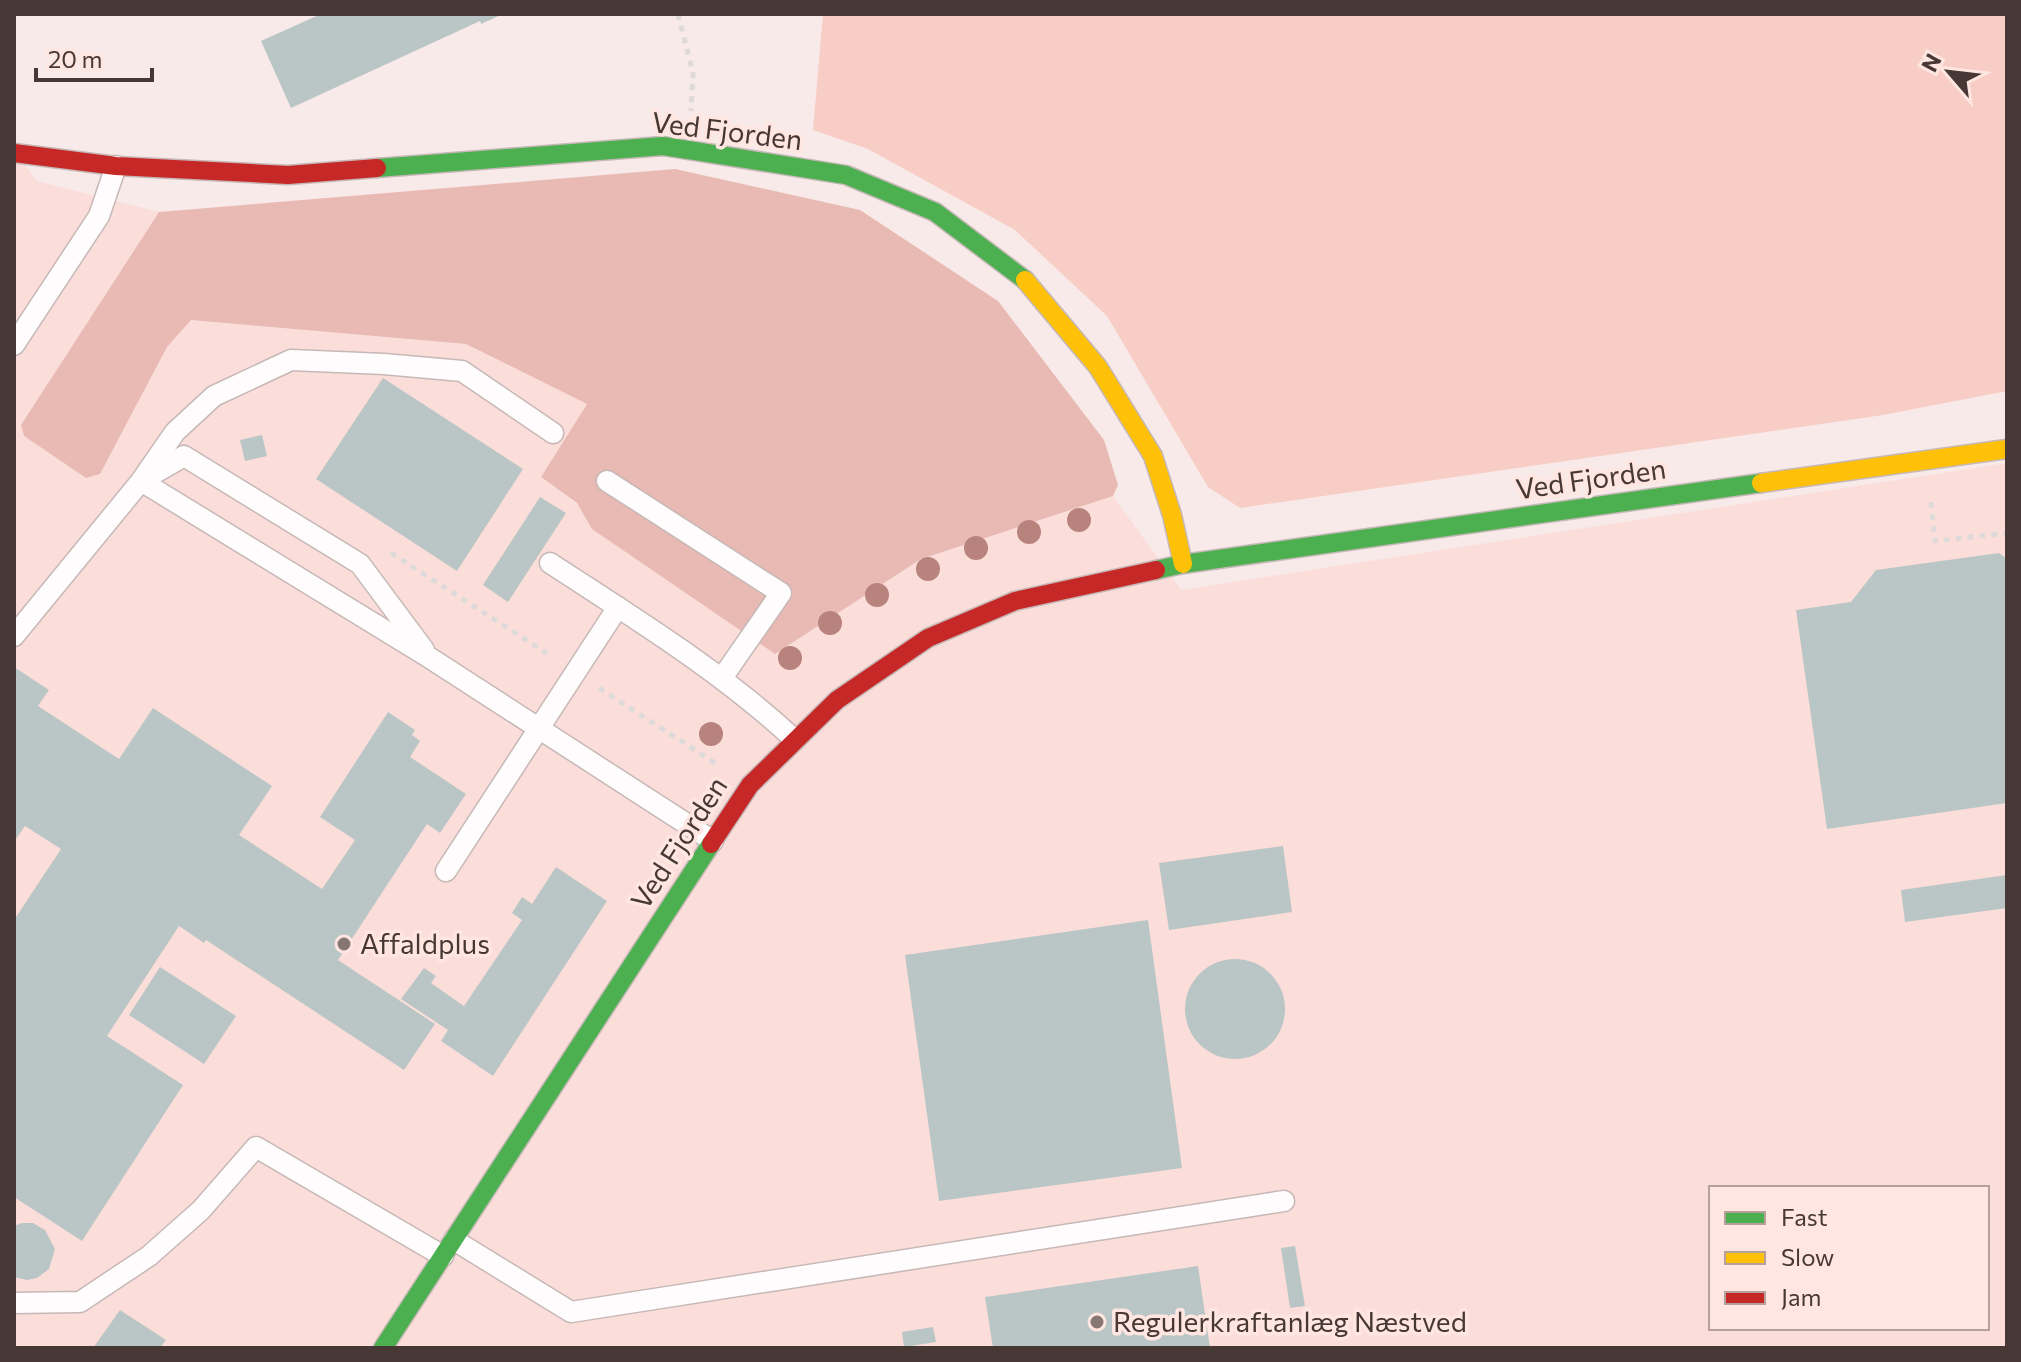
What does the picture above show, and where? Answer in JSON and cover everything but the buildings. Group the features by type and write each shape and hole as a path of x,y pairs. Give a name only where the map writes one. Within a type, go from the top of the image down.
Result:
{"street":[{"name":"Ved Fjorden","path":"14,153 116,166 288,175 663,146 846,175 935,212 1027,282 1098,367 1153,456 1172,515 1183,564"},
{"name":"Ved Fjorden","path":"383,1348 750,785 837,700 928,638 1015,601 1183,564 2007,449"}],"lane":[{"path":"14,345 99,216 116,166"},
{"path":"14,636 141,481 175,432 214,396 291,360 462,371 553,433"},
{"path":"141,481 184,456 267,506 360,564 430,658"},
{"path":"141,481 430,658 713,841"},
{"path":"607,481 781,593 722,678"},
{"path":"550,563 722,678 795,740"},
{"path":"446,871 618,607"},
{"path":"14,1303 80,1302 149,1256 201,1210 256,1147 571,1312 1284,1201"}],"path":[{"path":"678,14 693,73 687,149"},
{"path":"1928,461 1935,541 2007,533"},
{"path":"385,549 750,785"}],"shaded area":[{"path":"823,14 2007,14 2007,391 1883,415 1240,508 1208,487 1107,316 1015,230 868,149 813,130"},
{"path":"14,152 37,181 159,212 21,425 24,436 86,478 100,474 167,347 190,320 466,344 587,404 541,477 775,654 921,559 1113,496 1181,590 2007,463 2007,1348 14,1348"},
{"path":"675,169 860,210 998,301 1104,440 1118,485 1113,496 921,559 775,654 592,529 577,503 541,477 587,404 466,344 191,320 167,347 100,474 86,478 24,436 21,425 159,212"}],"traffic: fast":[{"path":"377,168 663,146 846,175 935,212 1025,280"},
{"path":"1156,570 1761,483"},
{"path":"383,1348 711,844"}],"traffic: slow":[{"path":"1025,280 1098,367 1153,456 1172,515 1183,564"},
{"path":"1761,483 2007,449"}],"traffic: jam":[{"path":"14,153 116,166 288,175 377,168"},
{"path":"711,844 750,785 837,700 928,638 1015,601 1156,570"}],"place":[{"name":"Affaldplus","path":"344,944"},
{"name":"Regulerkraftanlæg Næstved","path":"1097,1322"}]}
